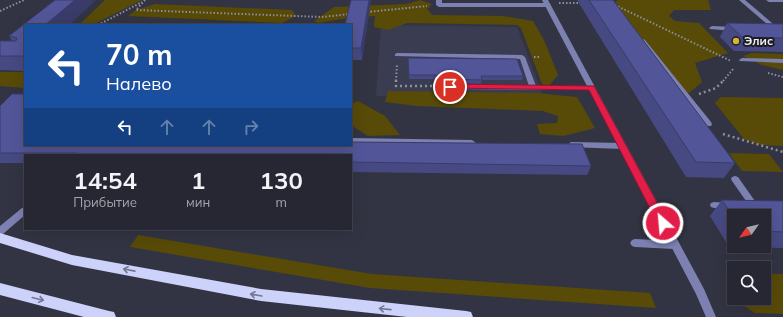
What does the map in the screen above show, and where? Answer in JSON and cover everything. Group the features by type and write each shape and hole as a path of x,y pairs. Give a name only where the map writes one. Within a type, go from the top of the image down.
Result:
{"main road":[{"path":"0,238 72,260 261,296 466,317"},
{"path":"0,289 109,317"}],"street":[{"path":"742,0 776,29"},
{"path":"769,0 783,0"},
{"path":"439,2 547,3 674,246 700,292 711,317"},
{"path":"712,28 740,29"},
{"path":"769,29 783,29"},
{"path":"638,35 708,124"},
{"path":"397,56 522,57 533,87"},
{"path":"742,60 783,61"},
{"path":"450,87 592,88"},
{"path":"352,141 480,143"},
{"path":"563,145 622,146"},
{"path":"714,205 758,206 734,179"},
{"path":"0,230 24,211"},
{"path":"634,243 674,246"}],"path":[{"path":"0,11 24,0"},
{"path":"145,0 136,10 322,17 356,14"},
{"path":"100,24 145,0"},
{"path":"363,13 439,2"},
{"path":"547,3 582,3"},
{"path":"613,4 737,64 716,88 688,99"},
{"path":"397,56 396,86 450,87"},
{"path":"768,73 783,77"},
{"path":"723,134 783,152"}],"shaded area":[{"path":"105,0 142,0 94,24 80,24"},
{"path":"420,0 432,4 427,9 432,15 503,16 533,21 544,40 558,75 549,86 542,84 521,28 517,25 407,23 388,30 374,27 375,16 354,17 318,23 314,21 334,7 407,4"},
{"path":"618,0 708,0 711,10 674,10 669,16 675,21 699,23 728,53 695,63 702,82 689,93 672,88 611,6"},
{"path":"155,4 292,10 296,16 282,23 128,16 136,10"},
{"path":"381,25 517,27 544,98 376,96"},
{"path":"752,53 783,54 783,70 762,65 743,56"},
{"path":"0,72 24,72 24,88 0,86"},
{"path":"388,91 536,93 577,97 595,128 563,136 540,134 537,124 557,123 558,116 543,111 416,106 385,102"},
{"path":"721,97 783,98 783,146 761,145 744,139 715,103"},
{"path":"358,101 385,116 400,135 368,136 354,127 352,122 352,104"},
{"path":"729,153 769,154 783,172 742,171"},
{"path":"138,235 372,274 650,293 656,308 370,288 130,247"},
{"path":"771,274 783,274 783,314 755,313 743,305 771,305"}],"building":[{"path":"55,0 75,0 46,24 24,24"},
{"path":"351,0 369,0 361,48 352,48 352,24 345,24"},
{"path":"589,0 613,0 735,163 696,162"},
{"path":"727,23 783,24 783,38 742,37"},
{"path":"24,24 24,56 0,56 0,41 16,41 17,38 9,36"},
{"path":"408,58 517,59 523,76 481,76 482,80 450,79 449,75 409,75"},
{"path":"12,94 24,94 24,146 352,146 352,142 582,144 591,166 352,162 352,154 0,153 0,106"},
{"path":"722,200 783,201 783,232 771,231 771,209 728,209"}],"place":[{"name":"Элис","path":"736,41"}],"route":[{"path":"450,87 592,88 663,223"}]}
